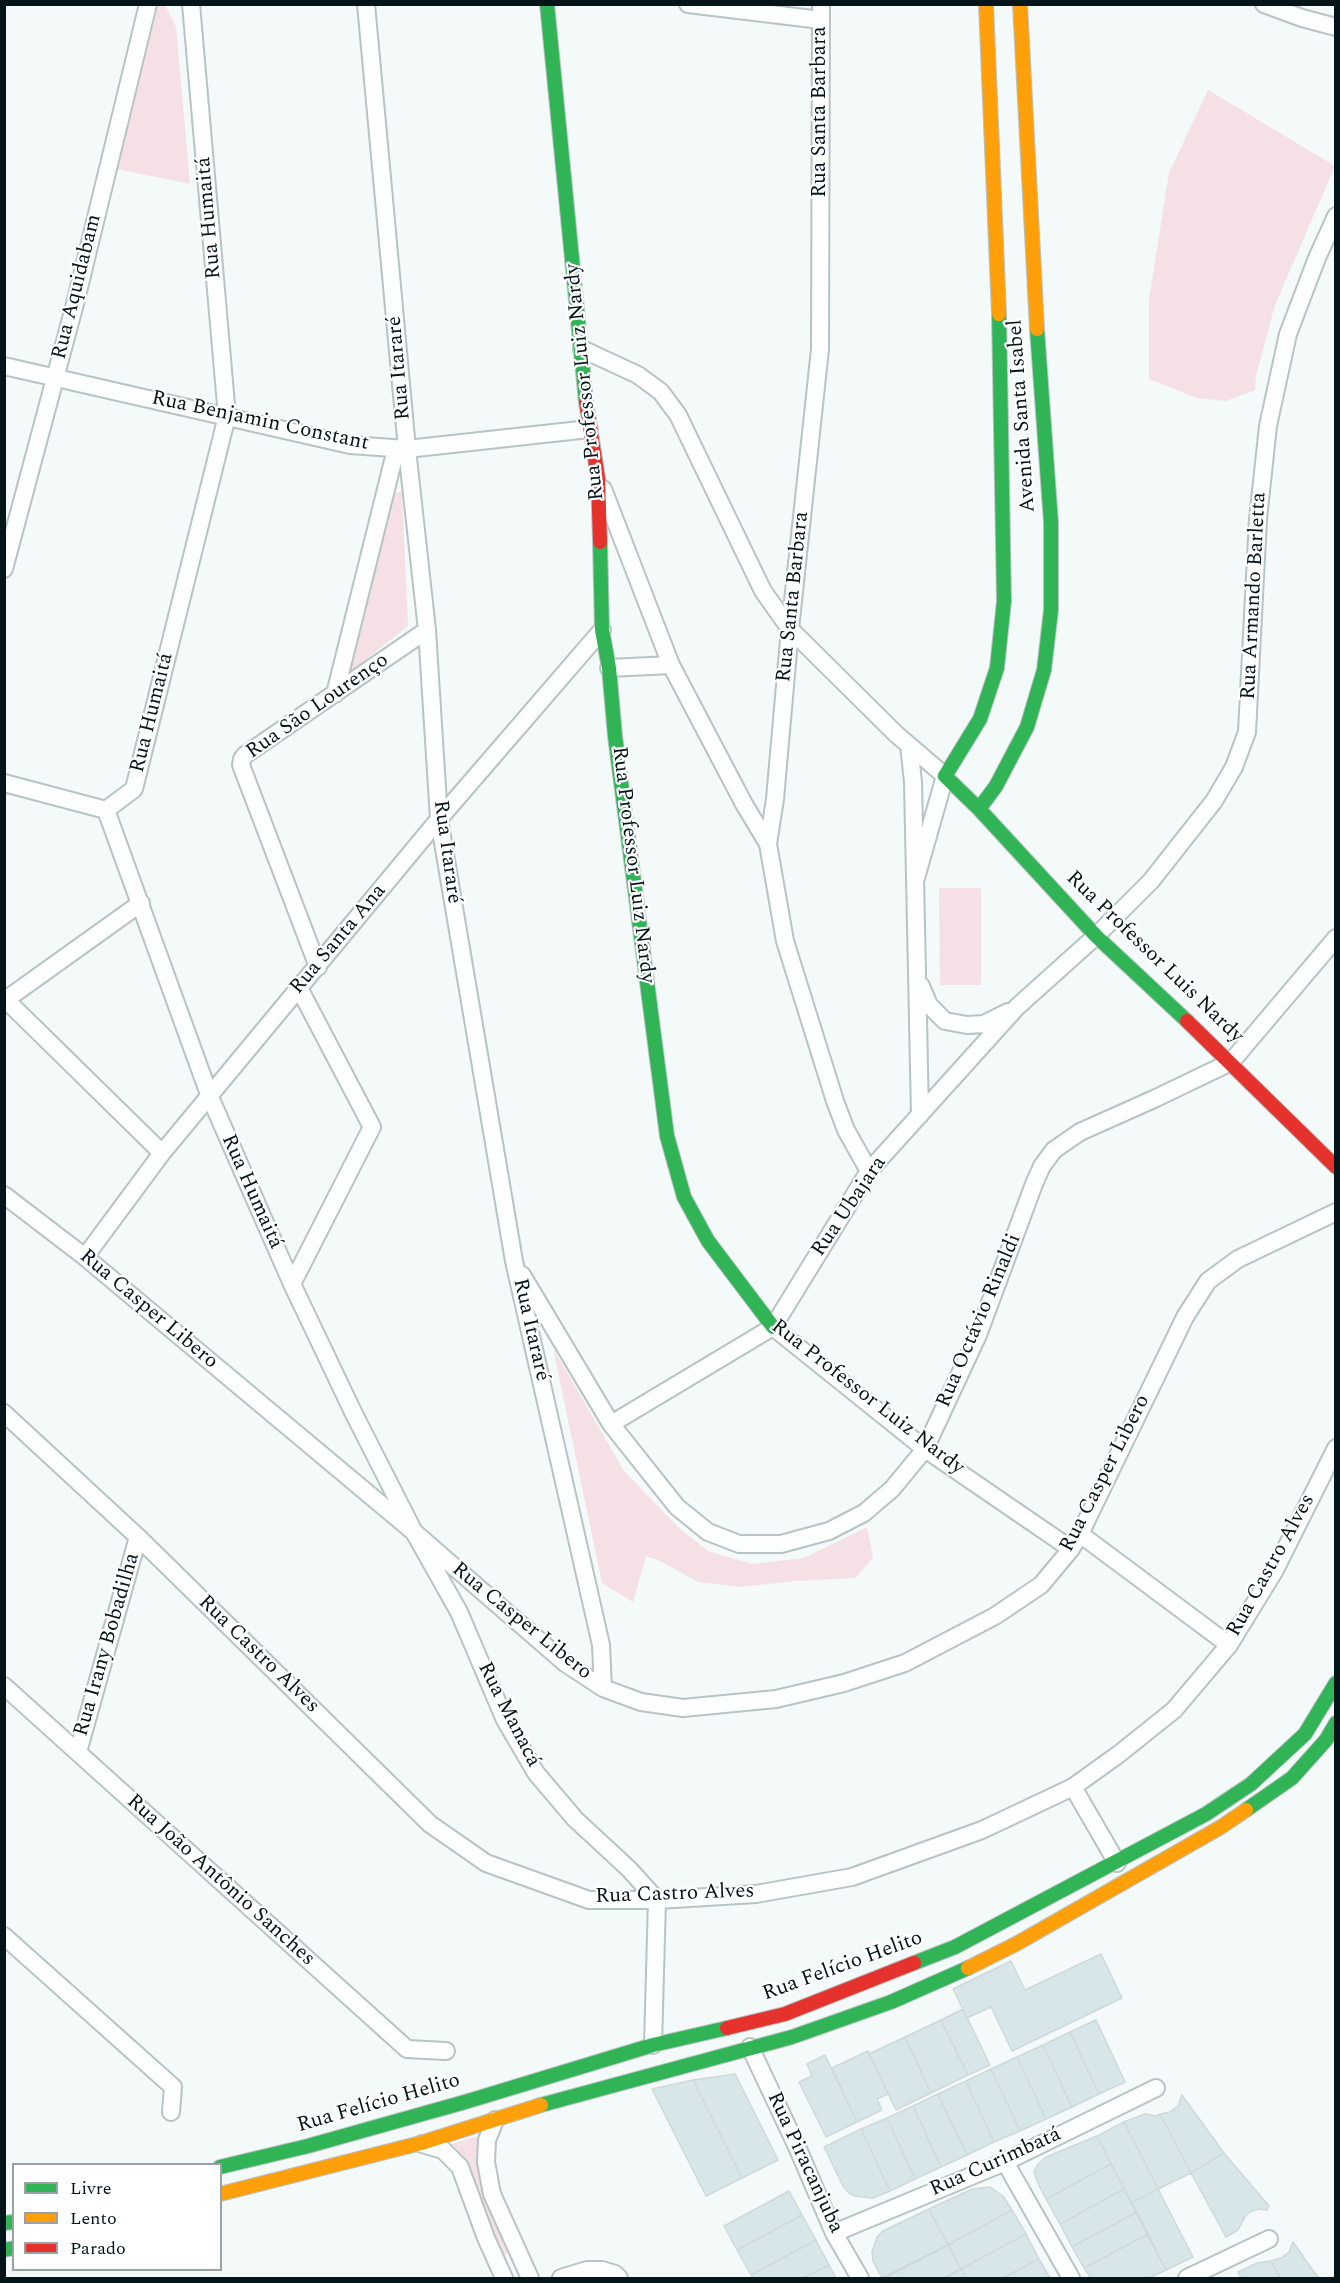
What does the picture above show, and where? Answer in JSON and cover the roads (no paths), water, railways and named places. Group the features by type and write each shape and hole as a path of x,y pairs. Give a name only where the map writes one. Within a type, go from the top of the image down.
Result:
{"main road":[{"name":"Rua Professor Luiz Nardy","path":"547,4 589,429 598,477 602,630 609,668 615,736 667,1136 684,1197 703,1232 773,1327"},
{"name":"Avenida Santa Isabel","path":"945,776 980,719 997,668 1004,601 1000,338 986,4"},
{"name":"Avenida Santa Isabel","path":"979,809 996,786 1027,727 1044,670 1051,610 1051,523 1037,328 1020,4"},
{"name":"Rua Professor Luis Nardy","path":"945,776 979,809 1096,936 1231,1062 1335,1167"},
{"name":"Rua Felício Helito","path":"222,2167 308,2146 454,2105 653,2045 785,2014 854,1989 955,1947 1206,1814 1251,1784 1305,1734 1335,1683"},
{"path":"222,2193 421,2143 570,2096 824,2028 891,2002 963,1971 1054,1923 1221,1827 1292,1778 1326,1740 1335,1723"}],"street":[{"name":"Rua Aquidabam","path":"4,569 56,377 148,4"},
{"name":"Rua Humaitá","path":"191,4 227,416 134,789 106,810 210,1097 292,1284 414,1532"},
{"name":"Rua Itararé","path":"366,4 402,449 427,630 439,819 514,1261 601,1645 603,1688"},
{"path":"688,4 821,12"},
{"path":"1264,4 1335,27"},
{"name":"Rua Santa Barbara","path":"821,12 820,348 790,628 775,800 768,844 785,941 835,1101 846,1131 869,1171"},
{"name":"Rua Armando Barletta","path":"1096,936 1150,881 1214,801 1234,767 1247,732 1258,519 1268,426 1288,334 1335,216"},
{"path":"582,349 638,375 661,392 678,415 763,591 790,628 909,745 945,776 916,878"},
{"name":"Rua Benjamin Constant","path":"4,366 350,445 402,449 589,429"},
{"path":"335,694 402,449"},
{"path":"598,477 671,665 744,804 768,844"},
{"name":"Rua São Lourenço","path":"318,966 241,765 245,755 427,630"},
{"name":"Rua Santa Ana","path":"84,1257 162,1153 439,819 602,630"},
{"path":"609,668 671,665"},
{"path":"909,745 913,782 916,878 920,1115"},
{"path":"4,783 106,810"},
{"path":"141,903 5,1000 162,1153"},
{"name":"Rua Ubajara","path":"611,1424 773,1327 869,1171 1017,1007 1096,936"},
{"name":"Rua Octávio Rinaldi","path":"514,1261 611,1424 677,1507 708,1532 740,1545 781,1544 829,1531 864,1513 892,1489 925,1449 978,1335 1034,1184 1042,1166 1054,1150 1080,1132 1154,1100 1231,1062 1335,938"},
{"path":"918,977 928,1005 945,1021 967,1025 984,1024 1017,1007"},
{"path":"292,1284 372,1127 299,988"},
{"name":"Rua Casper Libero","path":"4,1195 84,1257 414,1532 566,1663 603,1688 641,1702 683,1708 776,1699 844,1683 905,1663 996,1616 1041,1585 1075,1541 1185,1317 1208,1281 1238,1259 1335,1212"},
{"name":"Rua Professor Luiz Nardy","path":"773,1327 925,1449 1075,1541 1229,1645"},
{"name":"Rua Castro Alves","path":"4,1413 138,1538 430,1824 486,1863 589,1900 657,1900 756,1894 852,1877 982,1830 1073,1787 1174,1710 1229,1645 1275,1570 1335,1448"},
{"name":"Rua Manacá","path":"414,1532 459,1612 506,1720 536,1773 575,1819 629,1869 657,1900"},
{"name":"Rua Irany Bobadilha","path":"78,1752 138,1538"},
{"name":"Rua João Antônio Sanches","path":"4,1686 407,2049 446,2051"},
{"path":"1073,1787 1117,1863"},
{"path":"653,2045 657,1900"},
{"path":"4,1936 172,2087 171,2112"},
{"name":"Rua Piracanjuba","path":"750,2047 834,2233 860,2278"},
{"name":"Rua Curimbatá","path":"834,2233 1005,2162 1156,2088"},
{"path":"495,2120 488,2140 486,2162 492,2194 530,2278"},
{"path":"421,2143 442,2150 460,2167 486,2238 504,2278"},
{"path":"1005,2162 1071,2278"},
{"path":"1187,2278 1269,2239"},
{"path":"561,2278 587,2270 602,2270 615,2274 619,2278"}]}
